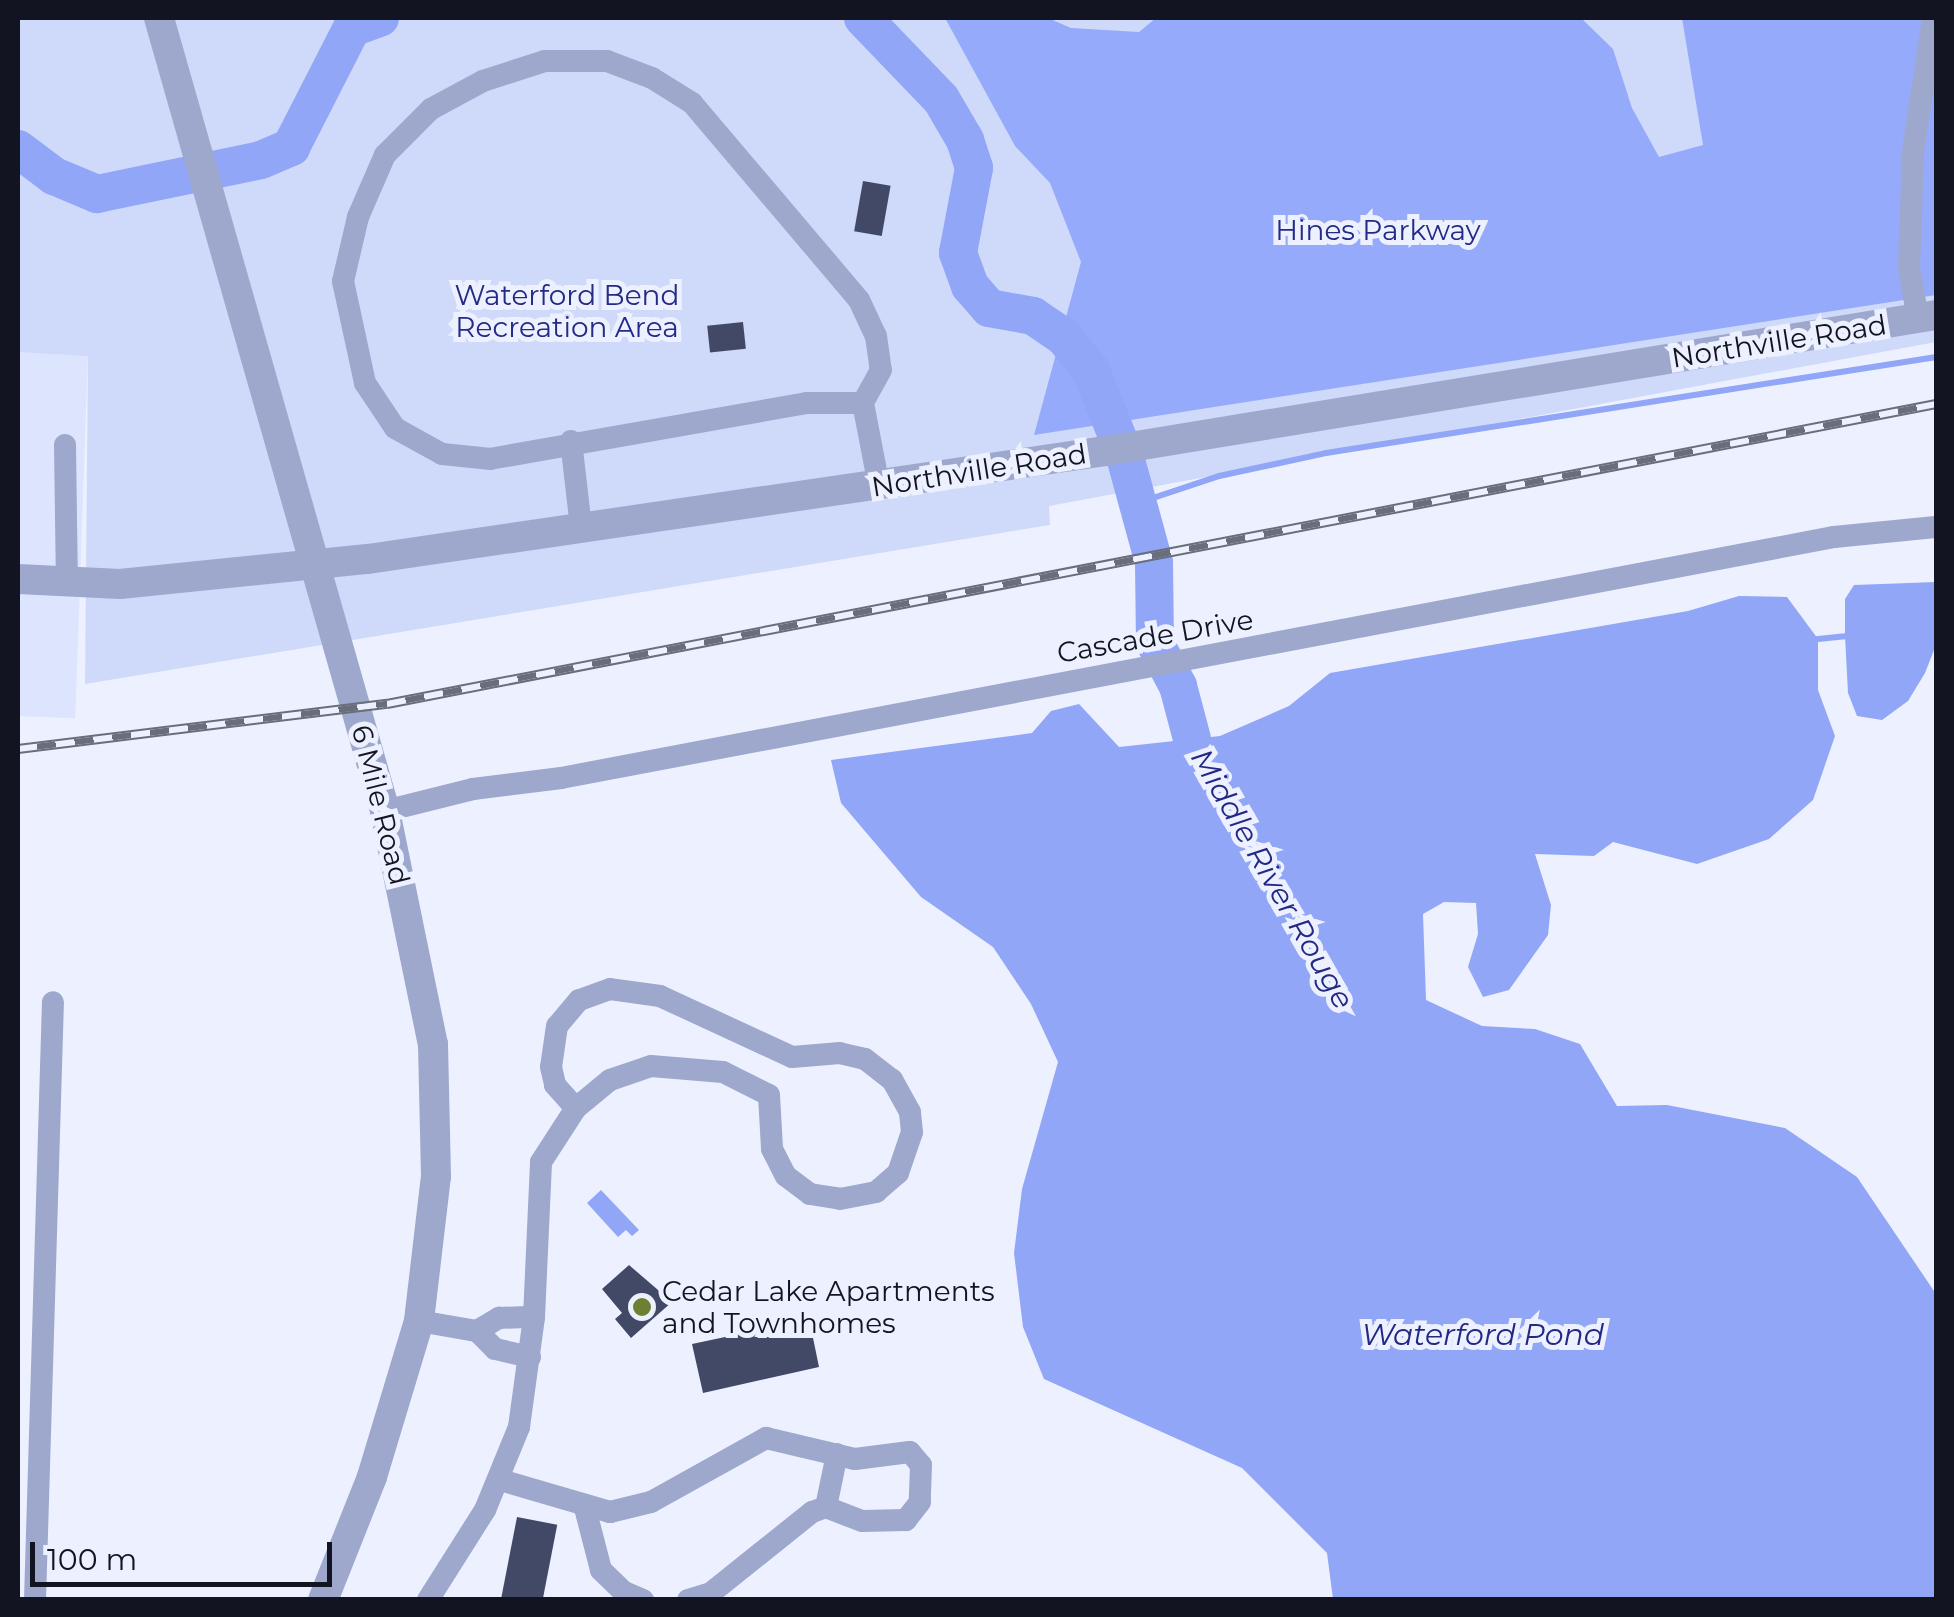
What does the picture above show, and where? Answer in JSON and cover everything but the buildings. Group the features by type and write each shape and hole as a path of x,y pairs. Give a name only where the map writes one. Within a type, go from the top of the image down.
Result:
{"street":[{"name":"6 Mile Road","path":"159,18 208,206 385,811 434,1044 436,1176 419,1321 372,1477 324,1600"},
{"path":"1927,317 1909,268 1913,151 1933,18"},
{"path":"863,404 807,402 571,441 490,459 442,454 395,428 364,383 344,281 358,217 385,155 431,109 483,81 545,61 607,62 652,78 692,103 859,300 876,336 881,370 863,404 878,486"},
{"name":"Northville Road","path":"18,579 120,584 315,564 581,528 1106,451 1927,317"},
{"path":"571,441 581,528"},
{"path":"65,445 67,582"},
{"name":"Cascade Drive","path":"385,811 473,789 1197,660 1834,537 1936,527"},
{"path":"576,1108 556,1085 551,1067 557,1026 579,1000 610,988 660,996 792,1057 840,1053 865,1059 892,1080 912,1132 898,1172 876,1192 840,1199 810,1194 786,1176 772,1150 769,1095 792,1057"},
{"path":"35,1600 54,1002"},
{"path":"428,1600 500,1480 519,1427 534,1316 541,1162 576,1108 610,1080 651,1066 723,1072 769,1095"},
{"path":"477,1330 499,1318 534,1316"},
{"path":"419,1321 477,1330 495,1348 530,1357"},
{"path":"18,1358 43,1359"},
{"path":"500,1480 585,1508 610,1512 651,1502 766,1438 855,1459 910,1452 922,1465 922,1492 906,1520 892,1525 826,1507 789,1526 711,1593 688,1600"},
{"path":"826,1507 838,1454"},
{"path":"585,1508 601,1570 643,1600"}],"shaded area":[{"path":"18,352 88,354 75,718 18,716"}],"green space":[{"name":"Waterford Bend Recreation Area","path":"18,18 1936,18 1936,342 1049,506 1050,525 85,684 88,356 18,352"},
{"name":"Hines Parkway","path":"945,18 1048,18 1071,28 1139,32 1156,18 1581,18 1613,49 1632,108 1659,157 1703,145 1682,18 1936,18 1936,295 1034,435 1081,262 1050,183 1015,146"}],"water":[{"path":"1936,582 1936,645 1925,673 1908,701 1882,720 1857,716 1848,693 1845,599 1854,585"},
{"name":"Waterford Pond","path":"1739,596 1787,597 1818,639 1818,690 1835,736 1813,800 1769,839 1697,864 1613,842 1594,856 1535,854 1551,905 1548,935 1509,990 1483,997 1468,967 1478,934 1476,903 1444,902 1423,914 1426,1000 1482,1026 1535,1029 1580,1044 1617,1106 1667,1105 1785,1128 1857,1177 1936,1294 1936,1599 1333,1599 1327,1553 1242,1468 1044,1379 1023,1327 1014,1253 1022,1189 1058,1062 1031,1004 993,947 921,897 841,803 831,760 1032,733 1051,711 1079,704 1119,747 1220,736 1289,706 1330,673 1688,611"},
{"path":"601,1190 639,1230 632,1236 626,1230 618,1237 587,1203"}],"waterway":[{"name":"Middle River Rouge","path":"18,149 54,176 97,194 261,160 291,147 352,28 380,18"},
{"name":"Middle River Rouge","path":"863,18 941,99 965,140 974,168 958,253 970,286 989,308 1033,316 1064,337 1091,371 1124,453 1154,563 1155,643 1178,686 1192,739"},
{"path":"1138,503 1219,476 1326,453 1936,357"},
{"path":"1818,639 1845,636"}],"railway":[{"path":"18,749 387,704 1936,404"}],"place":[{"name":"Cedar Lake Apartments and Townhomes","path":"642,1307"}]}
